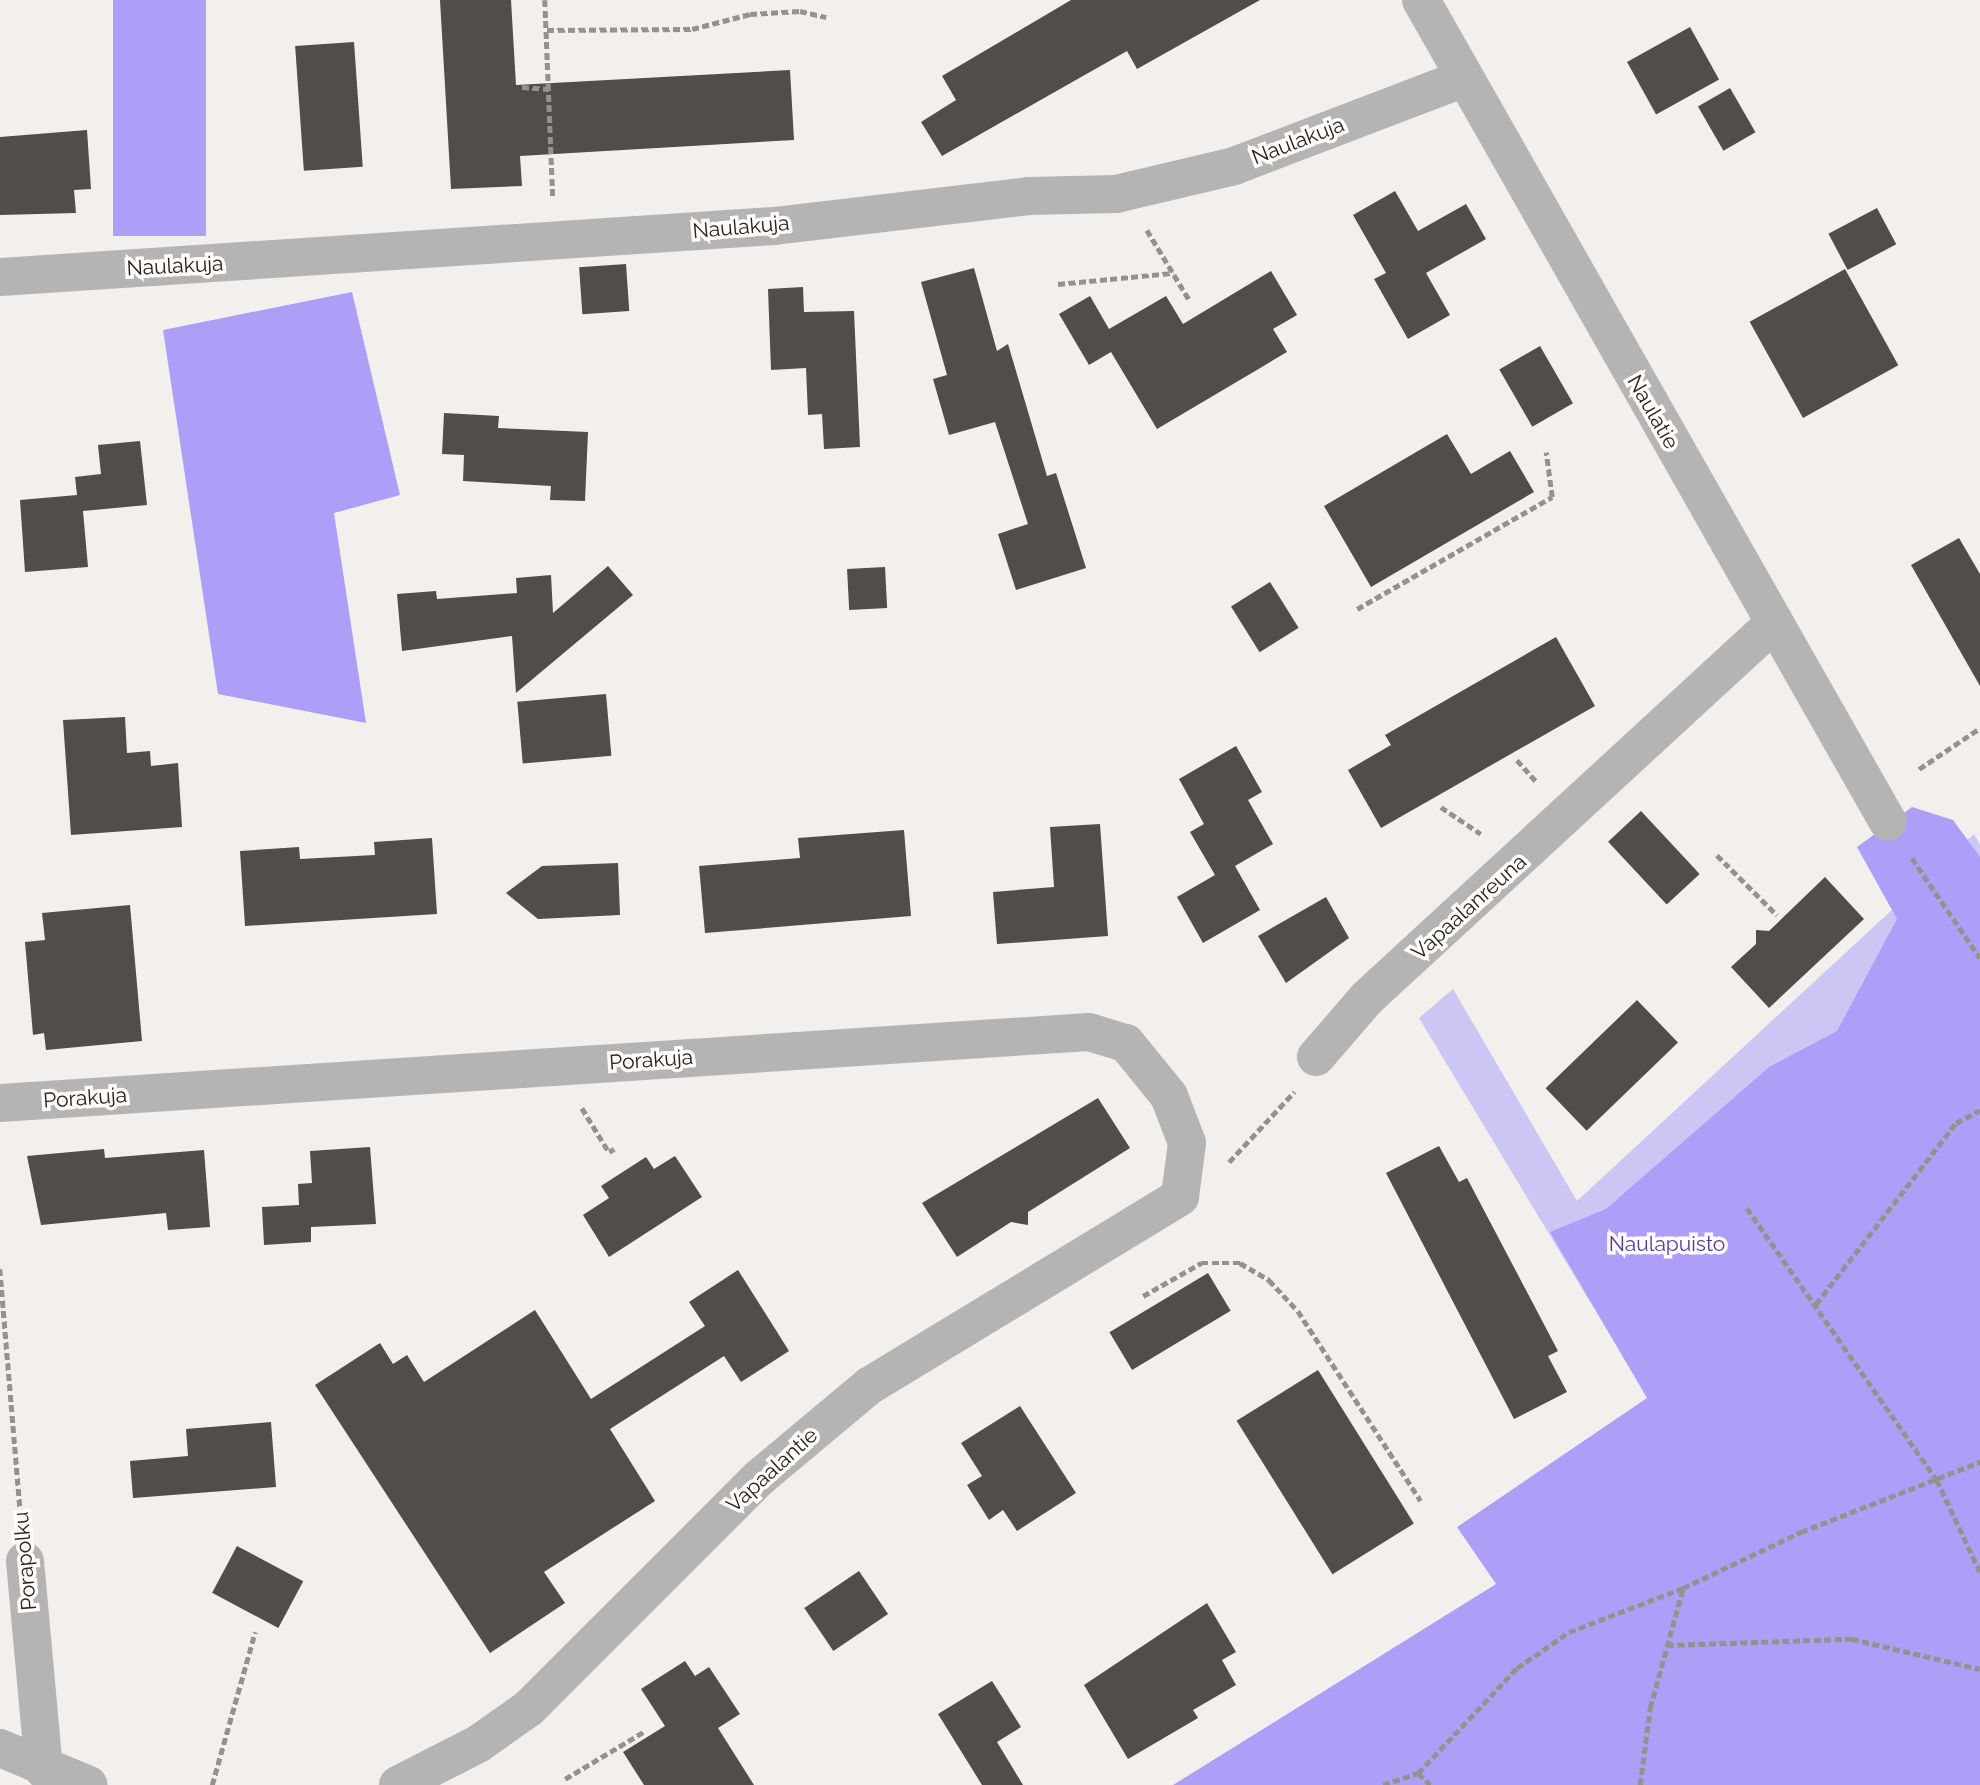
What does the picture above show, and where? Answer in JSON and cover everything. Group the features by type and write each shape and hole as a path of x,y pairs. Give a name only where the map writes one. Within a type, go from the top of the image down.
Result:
{"street":[{"name":"Naulatie","path":"1421,0 1462,79 1772,625 1888,822"},
{"name":"Naulakuja","path":"0,277 555,241 1136,189 1234,166 1462,79"},
{"name":"Vapaalanreuna","path":"1316,1057 1367,998 1772,625"},
{"name":"Porakuja","path":"0,1104 1104,1032 1150,1066 1169,1096 1187,1143 1180,1197"},
{"name":"Vapaalantie","path":"398,1785 478,1744 529,1708 759,1478 869,1386 1180,1197"},
{"name":"Porapolku","path":"25,1561 44,1770"},
{"path":"0,1748 44,1770 89,1785"}],"path":[{"path":"545,0 555,241"},
{"path":"547,30 692,29 750,14 800,11 826,17"},
{"path":"522,87 549,89"},
{"path":"1136,189 1142,223 1190,301"},
{"path":"1058,284 1173,273"},
{"path":"1357,609 1552,497 1546,452"},
{"path":"1919,769 1980,728"},
{"path":"1888,822 1980,958"},
{"path":"1717,855 1777,915"},
{"path":"1180,1197 1246,1150 1316,1057"},
{"path":"1816,1304 1956,1123 1980,1110"},
{"path":"1747,1209 1937,1480 1980,1572"},
{"path":"1143,1296 1201,1263 1240,1264 1269,1280 1298,1311 1421,1501"},
{"name":"Porapolku","path":"0,1269 25,1561"},
{"path":"1383,1785 1418,1773 1517,1668 1569,1632 1683,1588 1801,1532 1980,1462"},
{"path":"1640,1785 1650,1708 1683,1588"},
{"path":"212,1785 255,1632"},
{"path":"1667,1645 1852,1639 1980,1669"},
{"path":"565,1779 645,1731"},
{"path":"1418,1773 1431,1785"}],"green space":[{"path":"113,0 206,0 206,236 113,236"},
{"path":"352,292 400,495 334,513 366,723 218,694 163,330"},
{"path":"1912,807 1953,820 1980,857 1980,1785 1173,1785 1496,1584 1457,1527 1647,1398 1550,1232 1606,1209 1769,1067 1837,1031 1897,919 1857,847"},
{"name":"Naulapuisto","path":"1974,834 1980,845 1980,1058 1648,1398 1419,1018 1453,989 1577,1201"}],"building":[{"path":"440,0 511,0 516,85 790,70 794,140 520,156 522,186 451,189"},
{"path":"1071,0 1260,0 1137,69 1127,51 942,156 921,122 956,100 942,76"},
{"path":"1690,27 1719,79 1656,114 1627,62"},
{"path":"354,42 363,167 304,171 295,46"},
{"path":"1730,88 1756,132 1723,151 1698,106"},
{"path":"87,130 91,189 74,190 76,213 0,215 0,137"},
{"path":"1395,191 1418,231 1466,204 1486,239 1426,273 1450,315 1408,339 1374,279 1386,273 1353,215"},
{"path":"1877,208 1896,244 1848,270 1828,234"},
{"path":"626,264 629,311 582,314 579,267"},
{"path":"974,268 997,351 1008,344 1047,476 1056,473 1086,568 1016,590 998,534 1028,524 995,422 949,435 933,379 947,375 921,282"},
{"path":"1845,269 1898,365 1803,418 1750,322"},
{"path":"1271,271 1297,315 1273,329 1287,352 1157,429 1111,352 1089,365 1059,314 1090,296 1109,329 1166,296 1183,324"},
{"path":"803,287 804,312 854,311 860,447 824,449 822,414 808,415 806,368 771,370 768,289"},
{"path":"1540,346 1573,403 1532,427 1499,370"},
{"path":"444,413 499,416 498,428 588,432 585,501 550,500 551,486 463,481 464,455 442,454"},
{"path":"1447,434 1471,474 1510,451 1534,492 1371,587 1324,506"},
{"path":"140,441 147,505 83,511 88,567 25,572 20,500 77,495 75,477 101,474 98,445"},
{"path":"1959,538 1980,574 1980,686 1911,565"},
{"path":"608,566 633,595 516,693 512,636 402,651 397,594 436,591 437,599 517,593 516,578 551,575 553,613"},
{"path":"885,567 887,608 849,610 847,569"},
{"path":"1270,582 1299,628 1260,652 1231,606"},
{"path":"1556,637 1595,706 1381,828 1348,770 1391,745 1385,735"},
{"path":"606,694 611,756 523,764 517,702"},
{"path":"125,717 127,753 150,751 151,766 178,763 182,827 71,835 63,720"},
{"path":"1236,746 1262,792 1248,800 1273,844 1235,866 1260,910 1203,943 1177,897 1215,875 1190,832 1204,824 1179,779"},
{"path":"1641,811 1700,874 1667,905 1608,842"},
{"path":"1100,824 1108,936 997,944 993,892 1054,887 1050,827"},
{"path":"904,830 911,916 705,933 699,866 800,858 798,838"},
{"path":"432,838 437,914 245,926 240,851 299,847 300,859 375,855 374,842"},
{"path":"618,863 620,915 538,919 506,893 542,866"},
{"path":"1825,877 1864,919 1769,1008 1731,967 1756,944 1756,930 1769,931"},
{"path":"1326,897 1349,938 1286,983 1258,936"},
{"path":"130,905 142,1041 46,1050 44,1033 33,1035 25,942 45,940 42,913"},
{"path":"1637,1000 1678,1042 1587,1131 1546,1088"},
{"path":"1098,1098 1130,1148 1028,1212 1028,1225 1011,1222 957,1257 922,1203"},
{"path":"1439,1146 1459,1182 1467,1178 1558,1351 1548,1356 1567,1392 1514,1419 1386,1173"},
{"path":"370,1147 376,1224 311,1227 311,1242 264,1245 262,1207 299,1205 298,1184 312,1183 310,1151"},
{"path":"104,1149 105,1158 204,1150 210,1227 168,1230 166,1213 41,1225 27,1156"},
{"path":"675,1156 702,1197 609,1257 583,1215 609,1198 601,1186 646,1157 654,1169"},
{"path":"738,1270 789,1351 741,1382 724,1356 610,1429 655,1501 544,1572 565,1603 490,1653 315,1385 380,1343 393,1364 407,1355 424,1382 535,1310 591,1399 705,1326 689,1302"},
{"path":"1208,1273 1231,1311 1132,1370 1109,1332"},
{"path":"1318,1370 1414,1523 1333,1574 1237,1421"},
{"path":"1020,1406 1076,1493 1017,1531 1003,1510 989,1520 967,1485 982,1476 961,1443"},
{"path":"271,1422 276,1487 133,1498 130,1461 188,1456 186,1429"},
{"path":"237,1546 303,1581 278,1628 212,1593"},
{"path":"859,1571 888,1614 833,1651 804,1608"},
{"path":"1207,1603 1236,1652 1222,1660 1236,1685 1193,1710 1198,1718 1128,1759 1084,1685"},
{"path":"685,1661 695,1676 709,1667 740,1714 718,1728 754,1785 644,1785 623,1752 665,1726 641,1689"},
{"path":"992,1681 1021,1727 997,1742 1023,1785 982,1785 938,1714"}]}
